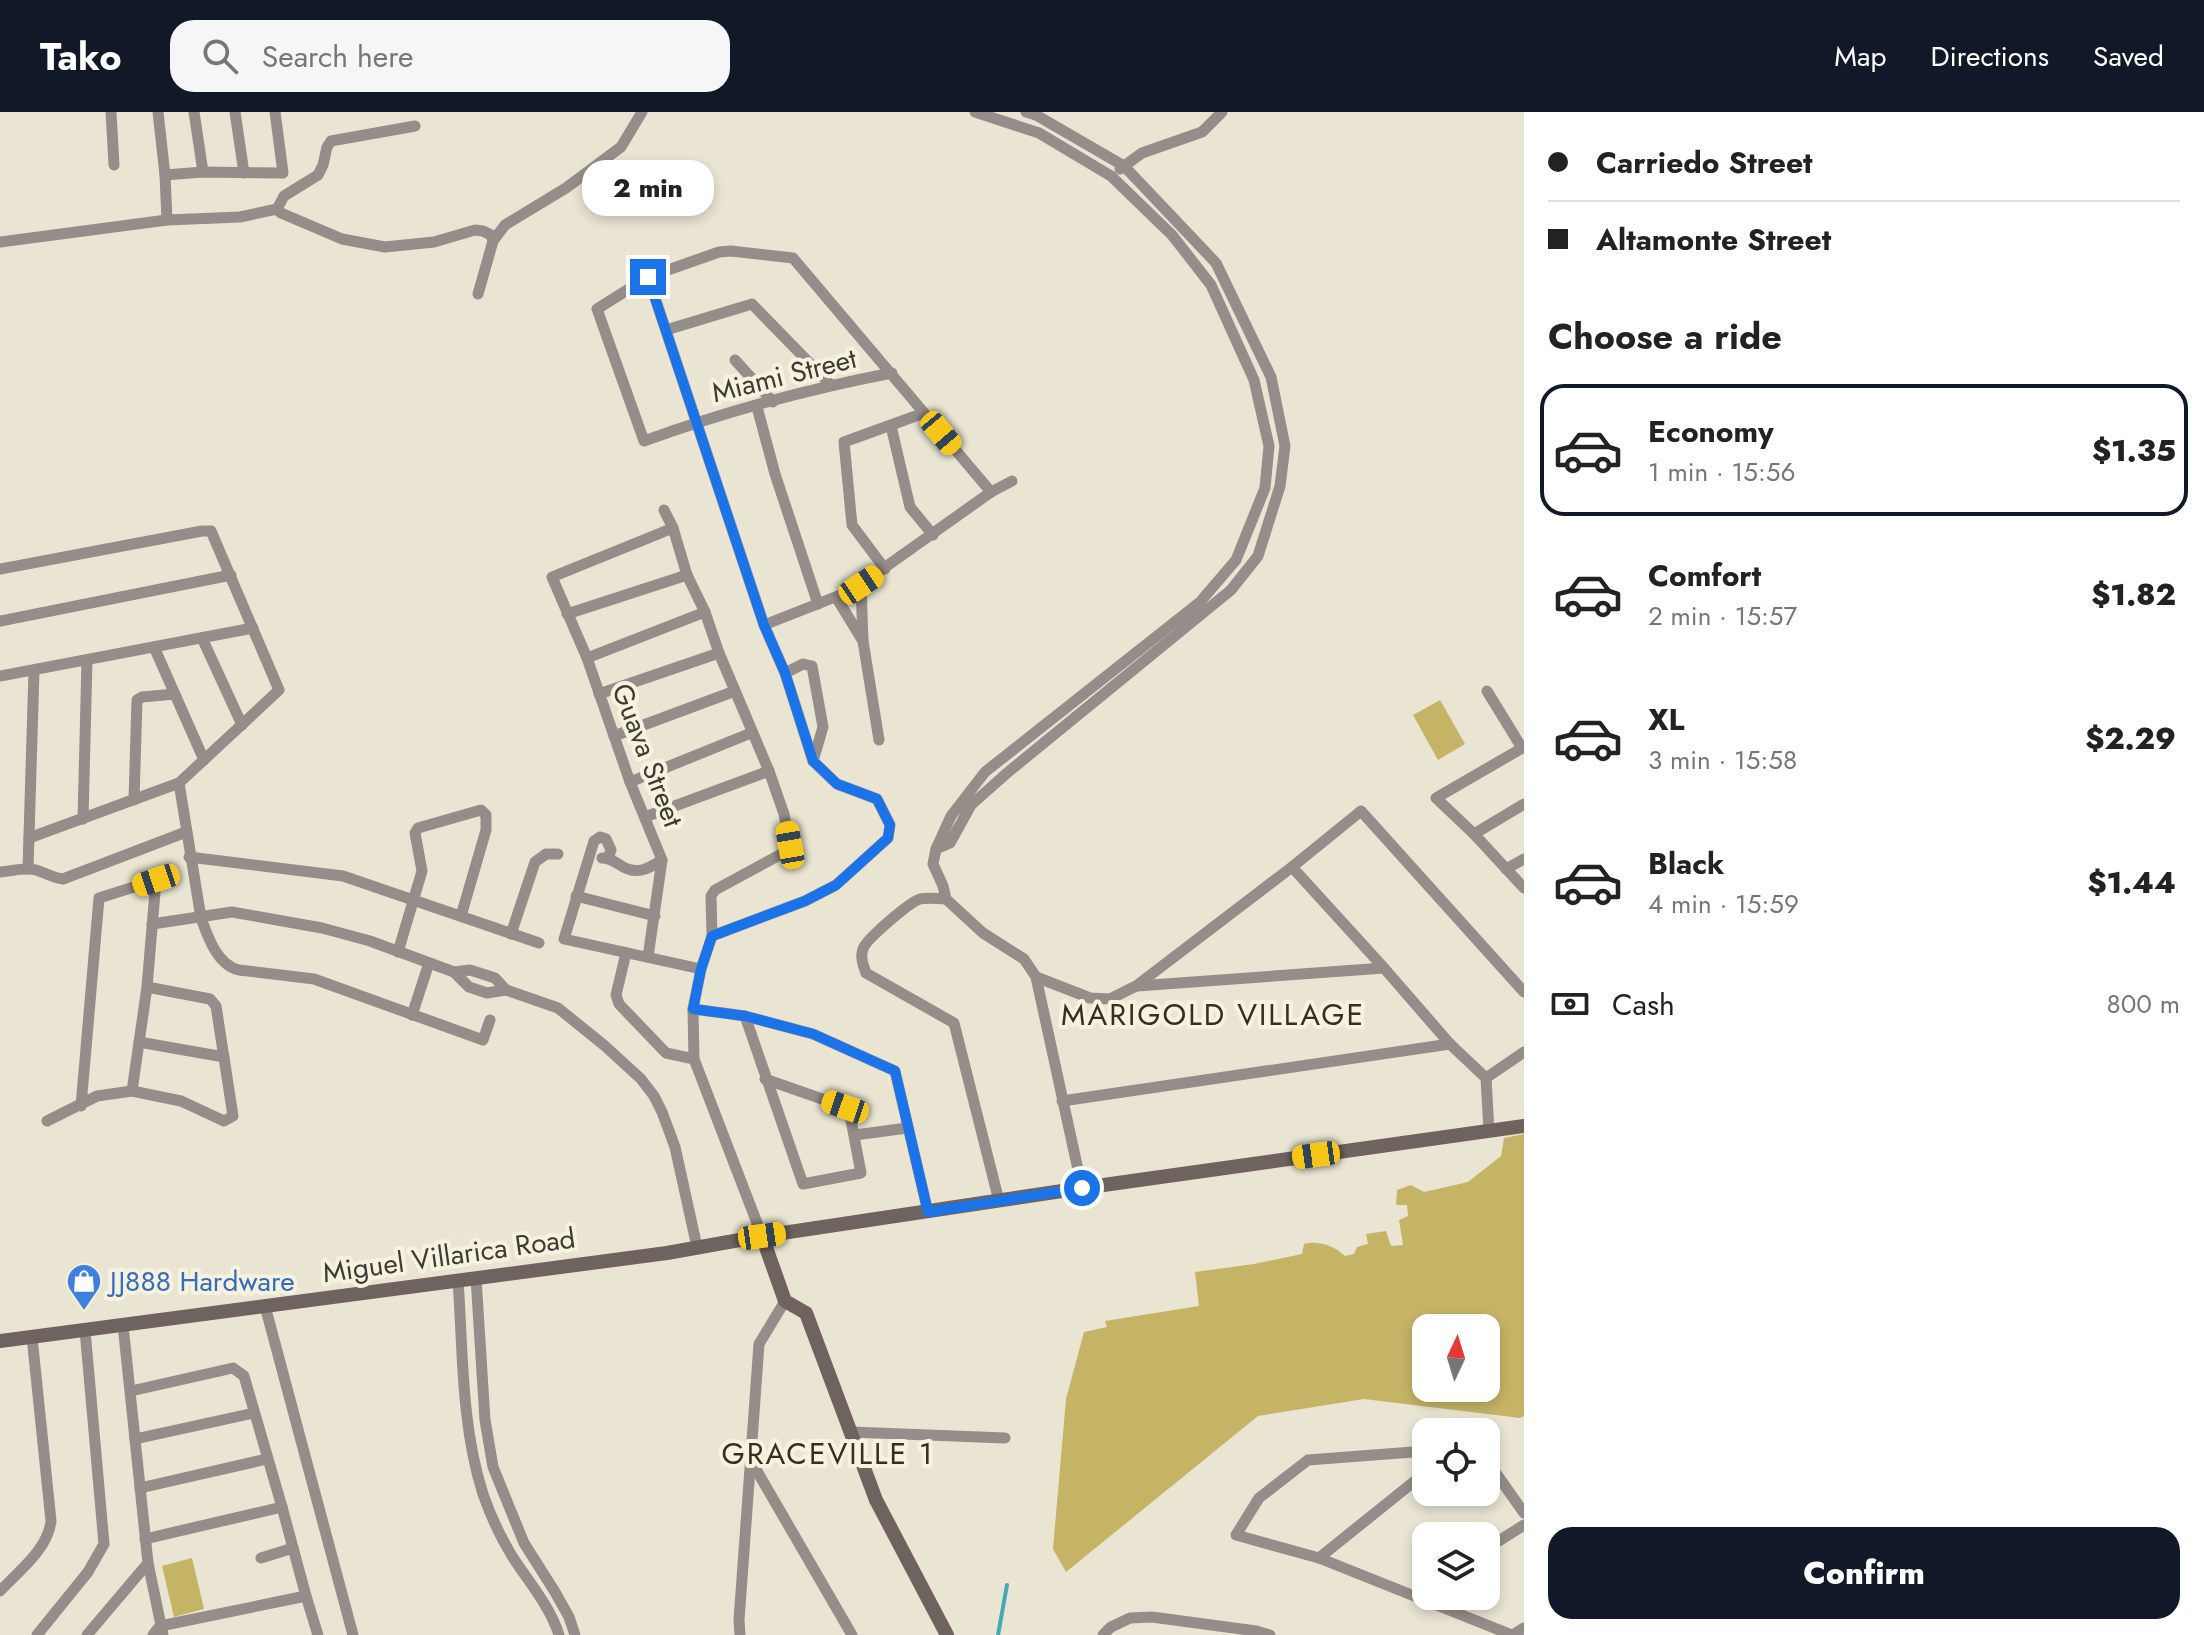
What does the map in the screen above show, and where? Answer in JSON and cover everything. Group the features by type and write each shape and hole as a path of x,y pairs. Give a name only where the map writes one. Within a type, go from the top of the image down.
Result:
{"main road":[{"name":"Miguel Villarica Road","path":"0,1341 667,1253 1082,1188 1524,1126"},
{"path":"762,1236 785,1301 806,1313 876,1500 947,1635"}],"street":[{"path":"111,112 114,165"},
{"path":"158,112 167,220"},
{"path":"194,112 203,172"},
{"path":"235,112 244,173"},
{"path":"165,175 283,173 275,112"},
{"path":"478,294 493,241 505,225 566,188 621,147 642,112"},
{"path":"975,112 1039,133 1111,176 1172,235 1211,285 1254,380 1269,446 1265,488 1236,560 1200,602 985,772 951,816 936,849 933,864 946,899 983,933 1024,959 1036,977 1082,1188"},
{"path":"936,849 950,843 971,805 1007,773 1231,590 1258,556 1280,486 1285,446 1271,377 1216,263 1124,166 1026,112"},
{"path":"1111,176 1142,153 1202,132 1222,112"},
{"path":"0,242 167,220 240,217 277,209 284,196 321,170 331,141 415,126"},
{"path":"277,209 342,239 385,247 434,242 475,230 491,235 493,241"},
{"path":"712,936 805,901 836,885 888,838 890,825 877,799 837,784 813,761 785,673 764,625 695,423 648,277 719,252 793,258 991,492"},
{"name":"Miami Street","path":"648,277 597,309 644,441 695,423 831,385 892,373"},
{"path":"666,330 752,304 831,385"},
{"path":"735,360 773,402"},
{"path":"757,407 775,474 818,604"},
{"path":"885,569 852,525 844,442 924,413"},
{"path":"891,426 910,507 933,535"},
{"path":"1269,446 1285,446"},
{"path":"764,625 861,585 991,492 1012,481"},
{"path":"664,510 673,528 687,575 769,771 784,814 790,845 788,849 715,890 711,896 712,936 693,1009 694,1059 762,1236"},
{"name":"Guava Street","path":"648,957 662,860 630,782 587,658 552,577 673,528"},
{"path":"0,569 207,530 213,533 279,690 179,783 29,838"},
{"path":"0,621 231,575"},
{"path":"567,614 687,575"},
{"path":"861,585 863,641 879,740"},
{"path":"836,597 863,641"},
{"path":"587,658 705,612"},
{"path":"0,676 253,628"},
{"path":"202,638 242,725"},
{"path":"154,647 204,760"},
{"path":"599,694 719,653"},
{"path":"83,819 87,660"},
{"path":"785,673 803,664 812,666 823,727 813,761"},
{"path":"28,869 34,671"},
{"path":"614,736 735,691"},
{"path":"1487,691 1523,748 1436,798 1524,888"},
{"path":"134,800 137,700 175,694"},
{"path":"630,782 751,733"},
{"path":"645,817 769,771"},
{"path":"179,783 201,918 216,952 232,968 314,979 483,1040 490,1020"},
{"path":"1474,834 1524,804"},
{"path":"398,952 422,871 415,833 418,828 478,810 483,811 487,819 486,830 461,916"},
{"path":"1036,977 1090,998 1110,999 1136,986 1361,811 1524,992"},
{"path":"0,872 28,869 63,879 186,832"},
{"path":"608,858 611,850 606,839 600,837 594,841 564,939 701,969"},
{"path":"511,934 535,862 546,854 558,854"},
{"path":"189,857 343,876 539,943"},
{"path":"589,858 608,858 625,869 637,871 662,860"},
{"path":"1506,869 1524,859"},
{"path":"1292,867 1450,1044 1486,1078 1489,1131"},
{"path":"81,1106 99,898 156,880 147,987 132,1091"},
{"path":"576,896 655,916"},
{"path":"946,899 921,899 912,904 866,942 861,952 862,962 866,973 954,1023 999,1201"},
{"path":"152,924 232,912 346,934 454,972 469,987 487,993 506,990 558,1008 614,1054 654,1096 675,1147 697,1247"},
{"path":"626,953 616,995 619,1004 666,1053 694,1059"},
{"path":"412,1015 429,963"},
{"path":"1136,986 1384,968"},
{"path":"47,1121 97,1096 132,1091 181,1101 224,1121 233,1116 216,1006 210,999 147,987"},
{"path":"693,1009 745,1016 813,1034 895,1071 928,1212"},
{"path":"745,1016 765,1079 803,1184 861,1173 855,1135 845,1107 765,1079"},
{"path":"139,1042 224,1057"},
{"path":"1062,1101 1450,1044"},
{"path":"1486,1078 1524,1052"},
{"path":"855,1135 907,1128"},
{"path":"476,1278 485,1420 493,1467 524,1543 569,1617 575,1635"},
{"path":"458,1280 467,1410 484,1495 510,1553 538,1595 559,1635"},
{"path":"740,1635 759,1344 785,1301"},
{"path":"265,1306 353,1635"},
{"path":"123,1325 145,1539 159,1632 306,1596"},
{"path":"37,1635 88,1572 104,1544 85,1330"},
{"path":"0,1591 45,1543 50,1533 32,1337"},
{"path":"131,1391 233,1368 244,1376 318,1635"},
{"path":"135,1439 254,1413"},
{"path":"851,1432 1005,1438"},
{"path":"1412,1452 1308,1460 1259,1498 1236,1535 1319,1558 1412,1594"},
{"path":"140,1488 267,1459"},
{"path":"750,1459 852,1635"},
{"path":"1500,1479 1524,1513"},
{"path":"1319,1558 1412,1483"},
{"path":"145,1539 282,1507"},
{"path":"1500,1540 1524,1525"},
{"path":"261,1558 293,1548"},
{"path":"87,1635 148,1563"},
{"path":"1451,1610 1512,1635 1524,1628"},
{"path":"1103,1635 1111,1627 1130,1618 1152,1617 1270,1635"}],"shaded area":[{"path":"1440,700 1465,744 1438,760 1413,715"},
{"path":"1524,1134 1524,1416 1520,1418 1364,1399 1258,1416 1066,1572 1053,1549 1066,1399 1084,1332 1107,1327 1105,1321 1199,1306 1195,1272 1302,1254 1304,1244 1309,1243 1326,1245 1345,1256 1354,1254 1357,1247 1368,1244 1366,1234 1386,1231 1391,1246 1403,1245 1399,1220 1408,1216 1407,1205 1396,1205 1397,1190 1411,1185 1424,1192 1468,1182 1501,1156 1504,1138"},
{"path":"192,1558 204,1609 174,1617 162,1566"}],"waterway":[{"path":"998,1635 1007,1585"}],"place":[{"name":"JJ888 Hardware","path":"84,1312"}],"district":[{"name":"MARIGOLD VILLAGE","path":"1213,1015"},
{"name":"GRACEVILLE 1","path":"828,1454"}],"route":[{"path":"648,277 695,423 764,625 785,673 813,761 837,784 877,799 890,825 888,838 836,885 805,901 712,936 693,1009 745,1016 813,1034 895,1071 928,1212 1082,1188"}]}
